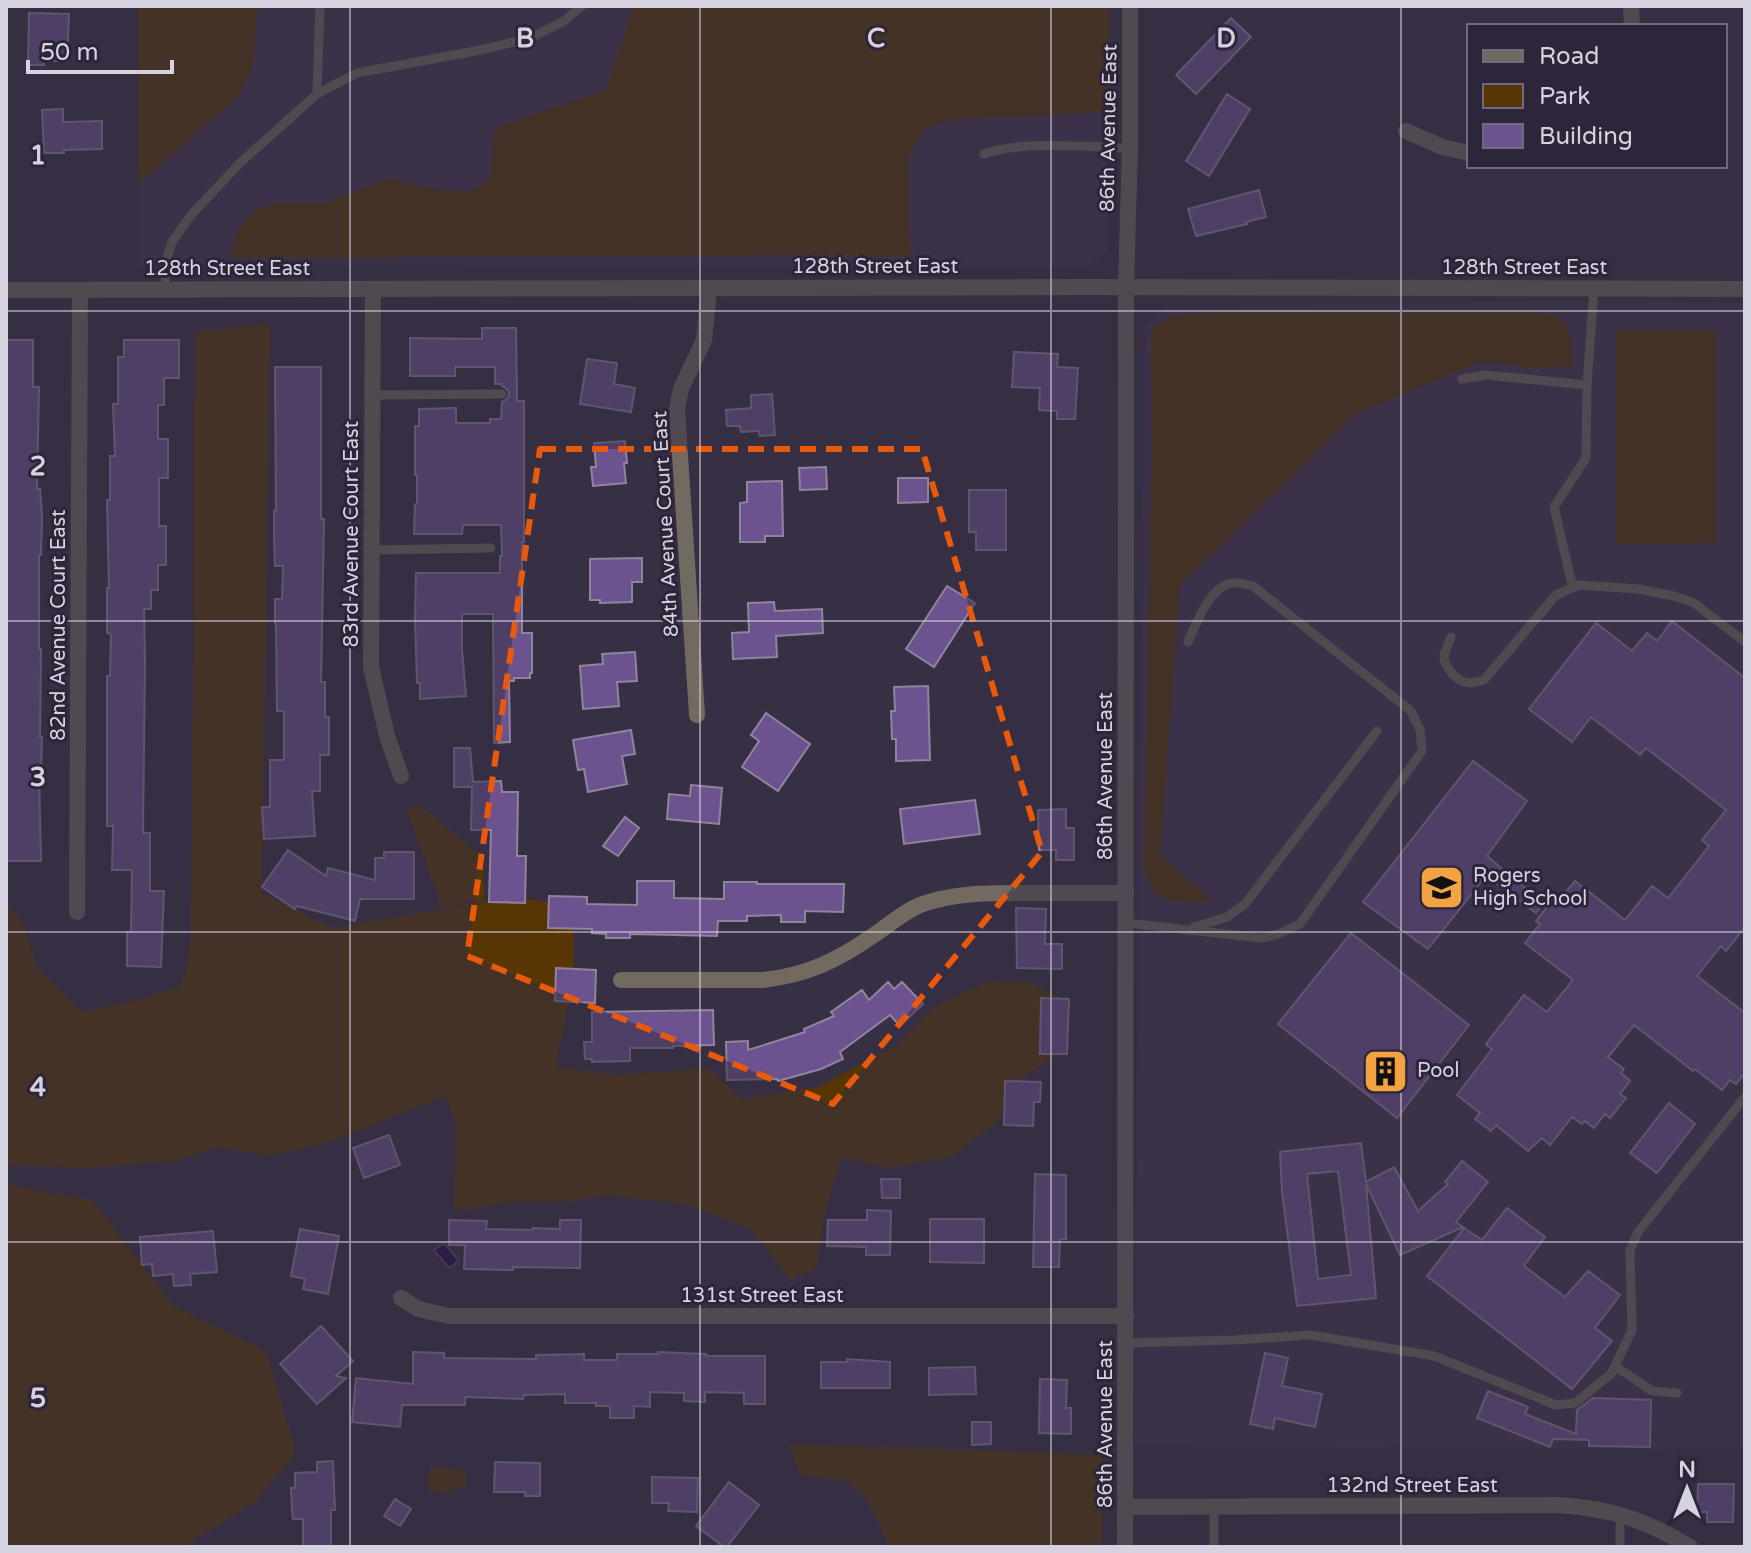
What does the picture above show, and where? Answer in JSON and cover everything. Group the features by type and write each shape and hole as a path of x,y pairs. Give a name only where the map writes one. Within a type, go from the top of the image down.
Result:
{"street":[{"name":"86th Avenue East","path":"1125,1547 1126,287 1130,6"},
{"path":"1406,131 1442,147 1467,153"},
{"name":"84th Avenue Court East","path":"697,715 677,409 685,379 704,340 709,288"},
{"name":"83rd Avenue Court East","path":"373,289 371,667 387,736 401,776"},
{"name":"128th Street East","path":"6,290 1745,289"},
{"name":"82nd Avenue Court East","path":"77,912 80,290"},
{"path":"621,980 763,980 787,977 833,961 917,906 938,899 974,894 1126,893"},
{"name":"131st Street East","path":"401,1298 418,1309 449,1316 1126,1316"},
{"name":"132nd Street East","path":"1126,1507 1559,1505 1620,1514 1662,1530 1690,1547"}],"lane":[{"path":"317,94 320,6"},
{"path":"165,289 166,261 172,242 191,215 241,162 317,94 357,73 530,38 564,21 582,6"},
{"path":"984,154 997,149 1027,146 1130,148"},
{"path":"1573,588 1554,507 1586,458 1587,385 1594,288"},
{"path":"1462,379 1485,375 1587,385"},
{"path":"373,395 502,394"},
{"path":"372,550 491,548"},
{"path":"1126,923 1262,938 1300,924 1422,751 1420,730 1411,711 1253,586 1233,582 1219,589 1202,609 1188,642"},
{"path":"1451,637 1444,653 1445,664 1464,682 1484,680 1556,595 1579,585 1638,589 1674,596 1694,603 1745,642"},
{"path":"1187,929 1227,917 1245,904 1377,731"},
{"path":"1126,1343 1311,1335 1434,1356 1556,1405 1575,1403 1611,1374 1632,1330 1630,1250 1638,1232 1745,1097"},
{"path":"1615,1366 1652,1391 1677,1393"},
{"path":"1214,1507 1214,1547"},
{"path":"1620,1514 1620,1547"}],"highlighted area":[{"path":"540,449 922,449 1042,852 833,1104 467,956"}],"shaded area":[{"path":"138,6 1109,6 1106,252 1086,267 139,265"},
{"name":"Rogers High School","path":"1629,300 1745,303 1745,1449 1134,1446 1145,329 1154,315 1168,307"},
{"path":"444,1243 459,1261 449,1268 434,1250"}],"green space":[{"path":"138,6 258,6 253,67 238,96 139,184"},
{"path":"634,6 1109,6 1108,112 954,119 925,128 908,157 910,257 230,258 237,233 255,210 273,204 322,204 388,179 439,190 472,191 491,179 494,133 507,123 606,90"},
{"path":"1214,313 1535,313 1556,317 1567,326 1572,367 1524,368 1509,363 1477,363 1354,415 1180,585 1160,855 1213,901 1183,902 1155,893 1144,869 1152,444 1151,332 1171,317"},
{"path":"270,324 262,894 333,928 514,897 574,906 573,986 555,1067 617,1075 708,1068 742,1099 818,1087 898,1044 934,1007 989,981 1031,983 1072,1004 1058,1052 1014,1084 999,1121 951,1156 891,1168 841,1158 825,1213 816,1268 791,1280 750,1229 685,1204 607,1195 564,1202 509,1202 454,1211 457,1126 445,1096 330,1142 269,1156 218,1147 177,1161 84,1168 6,1165 6,904 22,921 38,969 83,1012 182,986 191,944 195,331"},
{"path":"1616,330 1716,330 1716,543 1616,544"},
{"path":"420,805 483,858 484,900 442,908 407,810"},
{"path":"6,1184 93,1201 173,1306 266,1351 296,1452 255,1502 180,1547 6,1547"},
{"path":"789,1444 1103,1455 1102,1547 888,1547 872,1509 860,1492 839,1479 800,1475"},
{"path":"431,1466 466,1471 466,1488 454,1486 453,1494 427,1490"}],"building":[{"path":"29,13 69,14 67,61 28,65"},
{"path":"1231,18 1251,37 1196,94 1176,75"},
{"path":"1227,94 1250,109 1209,176 1186,161"},
{"path":"63,109 63,122 102,121 102,149 44,153 42,110"},
{"path":"1259,190 1266,217 1196,236 1188,209"},
{"path":"482,328 516,328 517,401 524,401 522,633 532,633 530,678 509,681 510,742 494,743 493,614 462,614 466,696 420,699 415,618 416,573 500,573 501,525 463,525 462,534 414,534 417,504 415,426 419,426 419,409 456,408 456,423 490,423 490,419 501,419 502,402 509,393 502,384 495,384 495,367 455,367 455,376 410,376 410,338 482,339"},
{"path":"6,340 33,340 33,387 39,387 37,489 40,489 42,518 39,555 41,861 6,861"},
{"path":"124,340 179,340 179,378 164,378 164,405 158,405 158,439 168,439 168,478 159,478 159,526 166,526 166,565 158,565 158,590 151,590 151,609 144,609 143,833 150,833 150,891 164,891 161,967 127,966 132,870 112,870 113,826 107,826 107,676 110,676 111,634 107,633 107,500 110,500 110,456 115,456 113,404 118,404 118,357 124,357"},
{"path":"1014,352 1058,354 1057,367 1078,368 1075,419 1057,419 1057,411 1039,410 1040,388 1012,387"},
{"path":"587,359 617,363 614,384 635,388 631,412 580,404"},
{"path":"275,367 321,367 321,519 324,519 321,682 325,682 325,717 329,717 329,755 320,755 320,791 312,791 315,836 264,839 262,807 270,807 270,760 284,760 284,711 277,711 275,624 275,599 282,599 283,566 275,566"},
{"path":"772,394 775,435 760,436 759,431 741,432 740,426 727,426 726,410 751,408 751,395"},
{"path":"625,441 626,483 593,486 591,467 596,467 594,443"},
{"path":"826,467 827,489 800,490 799,468"},
{"path":"898,478 928,478 928,502 898,503"},
{"path":"782,481 783,536 765,536 765,542 740,542 740,503 747,502 747,482"},
{"path":"969,490 1006,490 1006,550 976,550 976,532 969,532"},
{"path":"642,558 642,582 632,582 632,602 600,603 600,600 590,600 590,559"},
{"path":"947,586 975,603 934,667 906,649"},
{"path":"774,602 775,611 822,609 823,633 776,636 777,657 733,659 732,633 749,632 748,603"},
{"path":"1672,621 1745,678 1745,927 1726,951 1721,946 1697,976 1745,1013 1745,1073 1736,1084 1730,1080 1722,1090 1634,1025 1608,1057 1624,1069 1621,1073 1630,1081 1620,1094 1626,1098 1610,1118 1605,1114 1594,1128 1572,1117 1550,1145 1542,1138 1528,1151 1496,1125 1491,1131 1475,1119 1480,1113 1457,1095 1492,1049 1486,1044 1524,995 1547,1012 1573,980 1525,943 1540,924 1536,921 1551,902 1555,905 1575,881 1625,920 1652,886 1668,898 1709,846 1702,840 1726,810 1646,748 1640,755 1591,717 1572,742 1529,709 1596,623 1632,651 1647,633 1657,641"},
{"path":"635,652 637,681 617,682 619,706 583,709 580,666 603,664 602,654"},
{"path":"928,686 930,760 896,761 891,711 895,711 894,687"},
{"path":"766,713 810,744 778,791 742,767 759,741 751,735"},
{"path":"631,730 635,754 622,756 627,784 588,792 584,769 578,770 573,740"},
{"path":"454,748 470,748 473,782 501,781 502,792 518,792 517,856 526,856 525,903 489,902 491,830 471,830 472,787 454,787"},
{"path":"1473,761 1527,801 1487,856 1543,903 1536,913 1486,876 1428,949 1363,902"},
{"path":"691,785 722,788 719,824 667,819 669,794 690,796"},
{"path":"975,800 980,834 904,844 900,809"},
{"path":"1066,809 1066,828 1074,828 1074,860 1056,860 1056,850 1039,850 1038,810"},
{"path":"625,817 639,828 618,856 603,846"},
{"path":"288,850 326,876 328,868 375,880 375,858 384,858 384,852 414,852 414,899 360,899 355,921 297,906 295,909 262,887"},
{"path":"637,881 674,881 674,898 724,899 724,882 844,884 843,912 805,911 805,922 781,922 781,915 747,916 747,921 718,921 717,936 630,934 630,938 606,938 606,934 592,933 592,929 548,928 549,896 587,897 587,904 637,905"},
{"path":"1016,908 1046,909 1045,944 1062,944 1062,969 1017,968"},
{"name":"Pool","path":"1351,933 1469,1025 1397,1118 1278,1024"},
{"path":"556,968 596,970 595,1003 555,1001"},
{"path":"888,982 894,989 902,982 923,1004 900,1026 890,1015 840,1052 843,1059 821,1069 778,1081 727,1080 726,1042 748,1041 748,1050 805,1032 804,1029 834,1016 831,1012 862,990 869,1000"},
{"path":"1041,998 1069,999 1067,1054 1040,1054"},
{"path":"713,1010 714,1045 630,1048 630,1061 592,1062 592,1059 585,1059 584,1042 592,1042 592,1012"},
{"path":"1005,1081 1041,1082 1040,1102 1034,1102 1033,1126 1004,1125"},
{"path":"1669,1103 1695,1124 1657,1173 1630,1153"},
{"path":"389,1135 400,1165 364,1178 353,1148"},
{"path":"1361,1143 1366,1182 1394,1167 1418,1211 1448,1184 1445,1182 1462,1161 1488,1182 1456,1222 1463,1227 1400,1255 1366,1184 1376,1298 1297,1306 1282,1192 1280,1152","holes":["1338,1171 1351,1275 1318,1279 1307,1174"]},
{"path":"1035,1174 1066,1175 1066,1239 1060,1239 1059,1267 1033,1267"},
{"path":"881,1179 900,1179 900,1198 882,1198"},
{"path":"1507,1208 1545,1237 1524,1266 1565,1297 1588,1271 1620,1295 1595,1328 1612,1341 1572,1389 1427,1276 1464,1228 1482,1240"},
{"path":"867,1210 891,1211 890,1255 866,1255 866,1247 827,1246 828,1220 867,1220"},
{"path":"930,1219 984,1219 984,1263 930,1262"},
{"path":"449,1220 487,1221 486,1229 533,1230 560,1229 560,1220 581,1220 580,1268 464,1269 465,1245 449,1245"},
{"path":"300,1229 339,1236 328,1294 303,1289 305,1279 291,1276"},
{"path":"213,1231 217,1272 190,1274 191,1285 174,1286 173,1274 153,1276 152,1264 142,1265 140,1237"},
{"path":"321,1326 353,1361 336,1376 346,1378 317,1404 280,1364"},
{"path":"413,1352 444,1353 444,1358 536,1359 536,1355 584,1354 584,1360 617,1360 617,1354 658,1352 765,1356 765,1404 744,1404 744,1393 705,1392 705,1402 684,1401 684,1393 650,1392 650,1407 634,1406 634,1418 610,1418 610,1406 565,1403 565,1394 524,1395 523,1399 465,1397 465,1405 402,1405 400,1427 352,1422 356,1378 413,1384"},
{"path":"1265,1353 1288,1358 1282,1386 1322,1394 1315,1427 1275,1418 1273,1429 1250,1424"},
{"path":"847,1359 890,1362 890,1388 821,1388 821,1362 847,1362"},
{"path":"975,1367 976,1394 929,1395 929,1368"},
{"path":"1040,1379 1067,1380 1066,1408 1071,1408 1071,1434 1039,1433"},
{"path":"1488,1391 1528,1407 1525,1414 1576,1434 1577,1410 1593,1398 1651,1400 1650,1447 1589,1446 1589,1440 1553,1439 1550,1447 1477,1418"},
{"path":"972,1422 991,1422 991,1444 972,1445"},
{"path":"333,1461 335,1510 331,1510 331,1547 303,1547 303,1519 293,1519 292,1510 291,1488 295,1488 295,1473 317,1472 317,1462"},
{"path":"495,1462 540,1463 540,1496 525,1496 525,1492 494,1492"},
{"path":"652,1477 698,1478 697,1512 668,1511 669,1503 652,1503"},
{"path":"729,1482 759,1505 724,1547 696,1526"},
{"path":"1698,1484 1734,1484 1733,1522 1707,1522 1707,1512 1697,1512"},
{"path":"395,1499 411,1509 400,1526 384,1516"}],"place":[{"name":"Rogers High School","path":"1442,888"},
{"name":"Pool","path":"1386,1071"}]}
